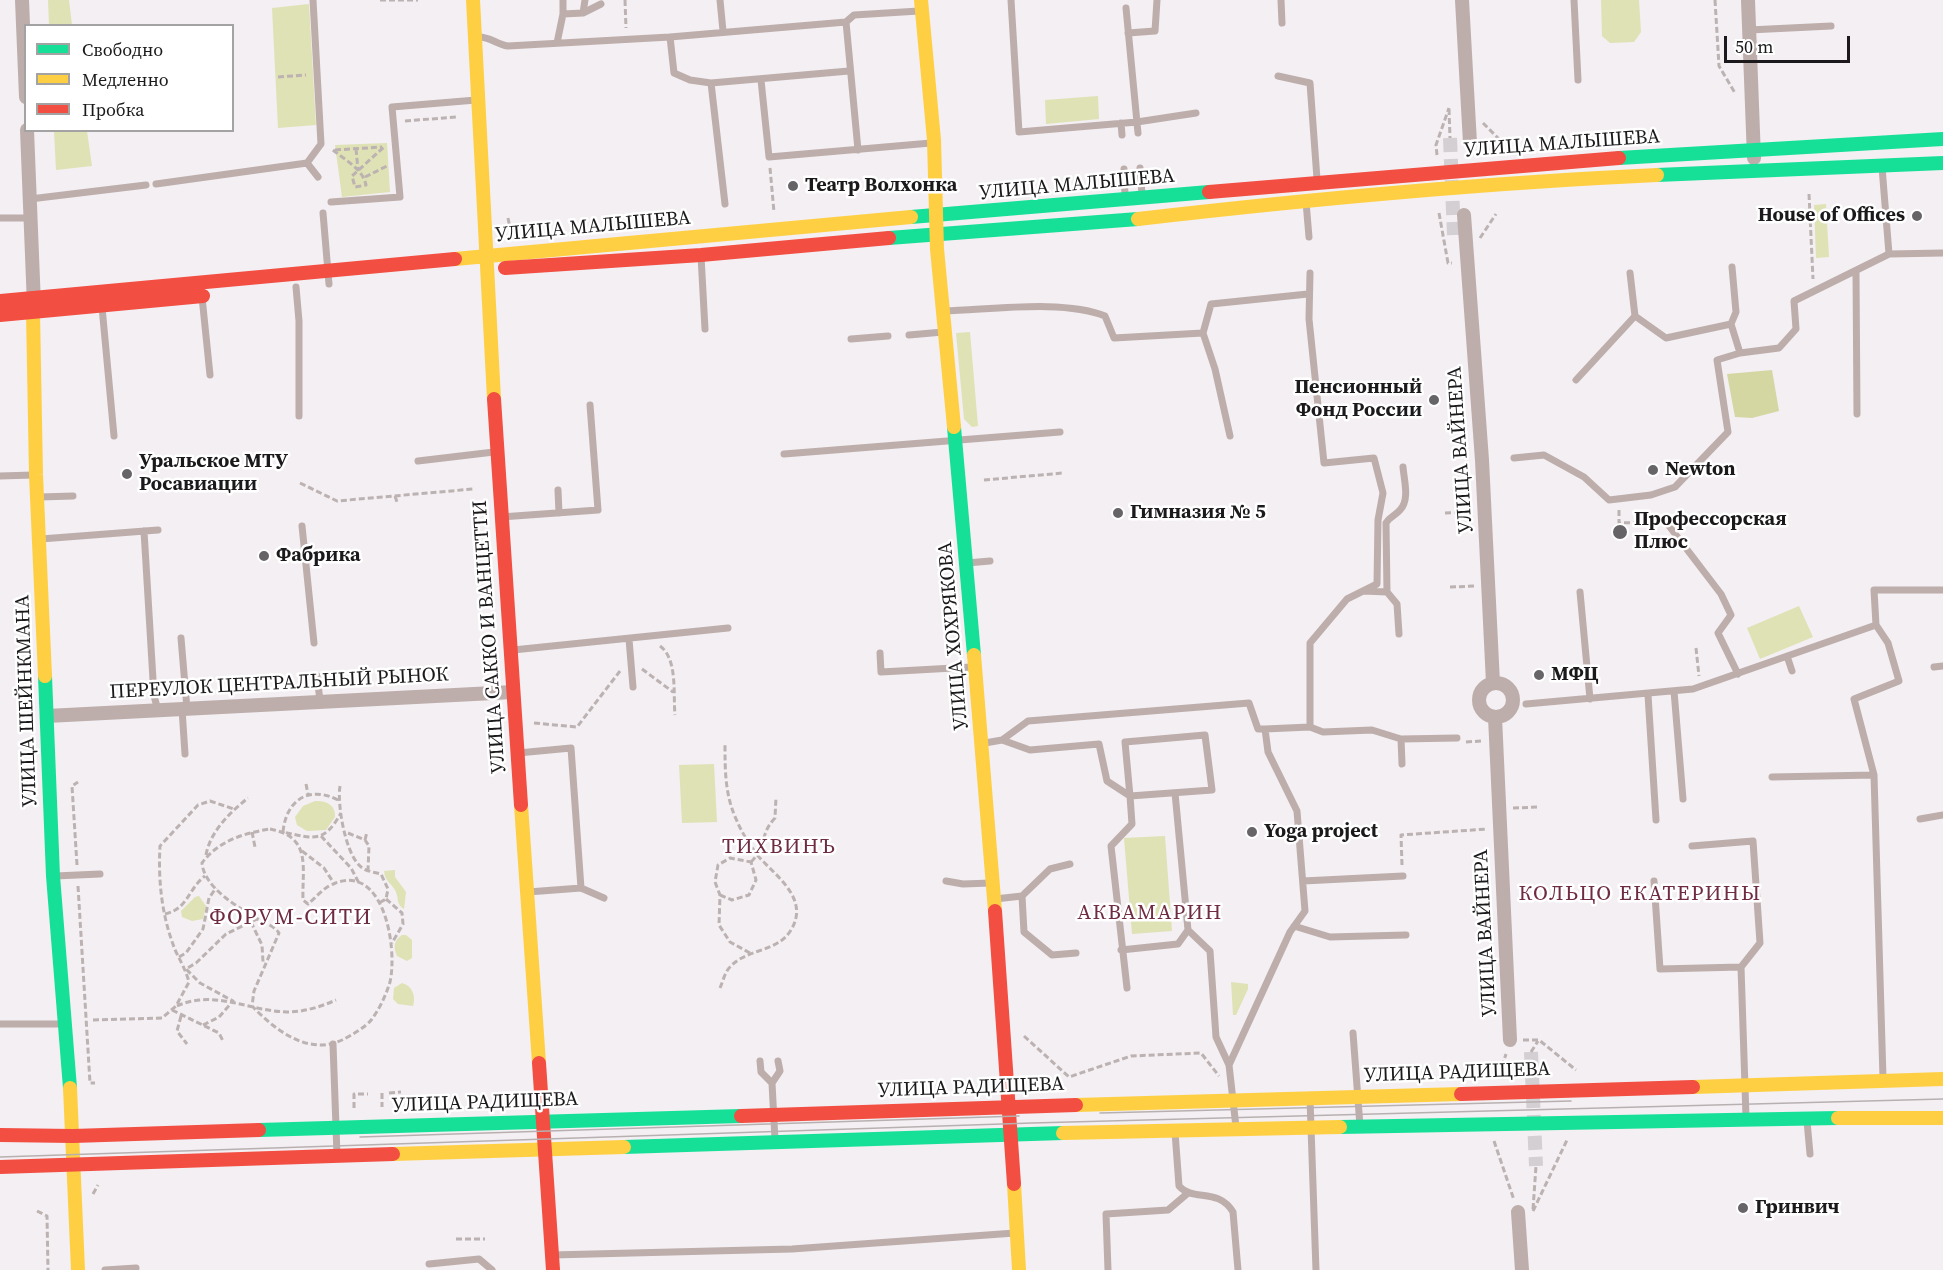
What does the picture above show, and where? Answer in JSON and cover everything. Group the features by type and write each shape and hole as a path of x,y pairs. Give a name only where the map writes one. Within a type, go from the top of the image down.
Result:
{"street":[{"path":"22,0 24,49"},
{"name":"УЛИЦА САККО И ВАНЦЕТТИ","path":"473,0 501,517 518,753 525,892 546,1148 553,1270"},
{"path":"1462,0 1470,143"},
{"path":"1748,0 1755,172"},
{"name":"УЛИЦА ХОХРЯКОВА","path":"921,6 934,143 937,233 994,883 1011,1106 1019,1270"},
{"name":"УЛИЦА ШЕЙНКМАНА","path":"27,132 29,199 32,218 36,475 53,876 73,1136 78,1270"},
{"name":"УЛИЦА МАЛЫШЕВА","path":"0,301 328,278 937,216 1142,200 1317,181 1546,163 1943,140"},
{"name":"УЛИЦА МАЛЫШЕВА","path":"486,263 701,255 937,233 1144,219 1312,199 1553,180 1943,163"},
{"name":"УЛИЦА ВАЙНЕРА","path":"1464,215 1485,511 1493,683"},
{"name":"УЛИЦА МАЛЫШЕВА","path":"0,315 296,287 328,278"},
{"path":"1493,683 1508,688 1513,702 1510,710 1496,717 1486,714 1480,706 1479,696 1484,687 1493,683"},
{"name":"ПЕРЕУЛОК ЦЕНТРАЛЬНЫЙ РЫНОК","path":"47,716 513,692"},
{"name":"УЛИЦА ВАЙНЕРА","path":"1496,717 1510,1040"},
{"name":"УЛИЦА РАДИЩЕВА","path":"0,1136 73,1136 1011,1106 1233,1096 1358,1096 1943,1079"},
{"path":"0,1167 337,1158 546,1148 1012,1134 1747,1118 1943,1118"},
{"path":"1518,1212 1522,1270"}],"lane":[{"path":"156,184 307,163 321,144 313,0"},
{"path":"557,44 563,14 563,0"},
{"path":"583,13 585,0"},
{"path":"720,0 723,31"},
{"path":"1011,0 1019,132 1137,122 1196,114"},
{"path":"1128,33 1155,31 1157,0"},
{"path":"1281,0 1282,23"},
{"path":"1574,0 1578,80"},
{"path":"563,14 583,13 601,4"},
{"path":"475,37 486,36 499,45 508,46 670,37 846,22 854,15 921,6"},
{"path":"1126,8 1138,133"},
{"path":"846,22 858,150"},
{"path":"1749,30 1831,26"},
{"path":"670,37 674,73 690,80 711,83 849,71"},
{"path":"1278,76 1310,83 1317,181 1312,199 1309,237"},
{"path":"762,80 769,157 934,143"},
{"path":"711,83 725,204"},
{"path":"331,202 400,197 392,107 479,99"},
{"path":"1121,123 1122,135"},
{"path":"307,163 318,177"},
{"path":"1882,166 1889,254"},
{"path":"1140,168 1144,219"},
{"path":"1124,169 1127,220"},
{"path":"29,199 146,185"},
{"path":"323,213 328,278"},
{"path":"0,218 32,218"},
{"path":"1514,458 1544,455 1584,477 1609,500 1651,495 1675,487 1728,432 1715,361 1740,353 1779,348 1796,329 1794,301 1889,254 1943,253"},
{"path":"701,255 705,329"},
{"path":"1732,267 1736,312 1731,324 1740,353"},
{"path":"1856,272 1857,414"},
{"path":"1310,273 1308,294 1324,463 1374,458 1383,493 1378,520 1377,584 1347,599 1310,643 1310,728"},
{"path":"1630,273 1635,316 1665,338 1731,324"},
{"path":"296,287 299,321 299,416"},
{"path":"1230,436 1215,369 1203,333 1211,304 1308,294"},
{"path":"202,296 210,375"},
{"path":"102,305 114,436"},
{"path":"944,311 1069,308 1092,311 1105,316 1114,338 1203,333"},
{"path":"1576,380 1635,316"},
{"path":"909,335 946,332"},
{"path":"851,339 888,336"},
{"path":"501,517 598,510 590,405"},
{"path":"784,454 1060,432"},
{"path":"418,461 497,452"},
{"path":"1399,634 1397,604 1387,592 1386,523 1390,516 1400,510 1406,500 1403,467"},
{"path":"0,476 36,475"},
{"path":"558,490 559,513"},
{"path":"37,497 73,496"},
{"path":"1666,522 1721,594 1731,615 1719,633 1738,674"},
{"path":"302,526 314,644"},
{"path":"40,539 158,530"},
{"path":"144,531 154,696 158,710"},
{"path":"967,563 990,561"},
{"path":"1883,1081 1874,775 1854,699 1899,681 1903,672 1876,626 1874,590 1943,590"},
{"path":"1363,591 1387,592"},
{"path":"1581,592 1590,699"},
{"path":"1526,704 1648,695 1700,687 1876,626"},
{"path":"510,650 728,628"},
{"path":"181,638 185,754"},
{"path":"629,639 633,687"},
{"path":"880,653 881,672 976,667"},
{"path":"1787,657 1792,671"},
{"path":"1934,667 1943,666"},
{"path":"317,676 320,701"},
{"path":"1674,692 1683,799"},
{"path":"1648,695 1656,820"},
{"path":"982,743 1002,740 1028,721 1249,703 1258,729 1310,728 1323,732 1372,730 1401,739 1457,738"},
{"path":"1229,1065 1294,926 1305,911 1297,811 1268,752 1265,729"},
{"path":"1002,740 1030,750 1099,744 1107,781 1130,796 1212,790 1205,735 1125,742 1130,796 1132,824 1111,846 1127,988"},
{"path":"1401,739 1402,764"},
{"path":"518,753 571,748 581,888"},
{"path":"1772,777 1874,775"},
{"path":"1175,793 1188,930 1210,951 1216,1037 1229,1065 1236,1130"},
{"path":"1920,819 1943,815"},
{"path":"1692,846 1753,841 1760,943 1741,967 1747,1118"},
{"path":"995,899 1022,896 1050,869 1070,864"},
{"path":"53,876 99,874"},
{"path":"1303,881 1403,876"},
{"path":"946,881 963,885 994,883"},
{"path":"1654,881 1660,969 1741,967"},
{"path":"525,892 581,888 604,898"},
{"path":"1022,896 1024,932 1052,955 1076,953"},
{"path":"1294,926 1330,937 1406,934"},
{"path":"1121,950 1178,944 1188,930"},
{"path":"0,1024 64,1024"},
{"path":"1353,1033 1360,1126"},
{"path":"333,1044 337,1158"},
{"path":"775,1141 772,1083 780,1071 778,1061"},
{"path":"760,1062 761,1072 772,1083"},
{"path":"1310,1097 1316,1270"},
{"path":"1806,1118 1810,1154"},
{"path":"1175,1132 1177,1180 1182,1190 1214,1197 1229,1206 1233,1215 1238,1270"},
{"path":"1108,1270 1106,1214 1168,1210 1188,1193"},
{"path":"552,1255 792,1249 1017,1232"},
{"path":"429,1264 479,1259 492,1270"},
{"path":"105,1270 136,1268"}],"path":[{"path":"380,0 418,0"},
{"path":"625,0 627,39"},
{"path":"1715,0 1719,66 1736,92 1736,103"},
{"path":"278,77 318,74"},
{"path":"1437,155 1436,145 1449,108 1450,138"},
{"path":"394,122 456,117"},
{"path":"321,144 333,150 358,171 364,177 366,185 355,187 352,176 358,171 384,147 333,150"},
{"path":"356,149 358,171"},
{"path":"769,157 774,213"},
{"path":"364,177 396,161"},
{"path":"1809,194 1813,290"},
{"path":"1439,213 1448,263 1454,264"},
{"path":"508,218 510,228"},
{"path":"984,480 1063,473"},
{"path":"300,483 337,501 472,489"},
{"path":"395,496 397,502"},
{"path":"1618,499 1619,523 1666,522"},
{"path":"1445,513 1485,511"},
{"path":"1450,587 1489,585"},
{"path":"653,645 661,646 669,652 675,715"},
{"path":"1696,648 1700,687"},
{"path":"534,723 577,727 618,671 643,669 673,692"},
{"path":"720,988 729,968 750,953 777,945 792,929 796,910 793,894 757,855 737,822 726,787 725,744"},
{"path":"78,782 72,786 90,1083 95,1083"},
{"path":"306,784 308,794"},
{"path":"340,786 338,800 351,852 358,865 368,871 381,874 388,888 386,899 380,903"},
{"path":"283,832 285,820 294,804 308,794 325,793 338,800"},
{"path":"751,862 764,845 765,829 775,818 776,797"},
{"path":"206,857 207,849 220,826 234,809 248,798"},
{"path":"233,1001 200,983 186,969 179,957 165,914 159,867 160,846 198,805 210,801 234,809"},
{"path":"1532,807 1539,807"},
{"path":"252,1006 254,991 279,933 216,888 205,876 202,863 206,857 234,838 252,832 270,829 321,836 330,832 341,813"},
{"path":"1403,876 1401,835 1500,828"},
{"path":"252,832 255,847"},
{"path":"283,832 295,838 302,851 324,868 334,885"},
{"path":"346,832 365,840 369,846 368,871"},
{"path":"365,840 367,832"},
{"path":"321,836 351,868 359,883"},
{"path":"252,1006 270,1025 289,1036 310,1045 333,1044 371,1021 390,981 391,944 380,903 374,892 359,883 346,882 334,885 308,904 303,900 302,851"},
{"path":"750,953 730,942 719,925 720,895 715,882 718,865 730,858 751,862"},
{"path":"720,895 732,900 749,895 756,880 751,862"},
{"path":"165,914 176,911 187,902 205,876"},
{"path":"179,957 186,953 203,929 209,897 216,888"},
{"path":"386,899 402,913 403,924 391,944"},
{"path":"186,969 226,934 257,919"},
{"path":"251,922 260,939 264,964"},
{"path":"93,1020 162,1018 176,1006 189,982 186,969"},
{"path":"176,1006 192,999 233,1001 287,1012 313,1009 336,1000"},
{"path":"203,1025 219,1017 233,1001"},
{"path":"172,1010 219,1033 223,1041"},
{"path":"182,1016 177,1031 187,1044"},
{"path":"1024,1035 1069,1077 1131,1056 1201,1053 1233,1096"},
{"path":"1499,1075 1510,1040 1539,1040 1576,1070"},
{"path":"1531,1052 1539,1040"},
{"path":"389,1093 401,1092"},
{"path":"382,1093 382,1107"},
{"path":"354,1108 354,1094 368,1094"},
{"path":"1533,1211 1571,1131"},
{"path":"1492,1133 1518,1212 1533,1211"},
{"path":"1533,1211 1536,1166"},
{"path":"37,1211 47,1216 48,1270"},
{"path":"456,1239 485,1239"}],"green space":[{"path":"48,0 69,0 72,24 49,24"},
{"path":"1601,0 1639,0 1641,32 1634,42 1610,43 1602,36"},
{"path":"309,4 316,125 278,128 272,8"},
{"path":"1098,96 1099,119 1046,124 1045,100"},
{"path":"54,132 87,132 92,166 56,170"},
{"path":"387,143 390,192 342,197 335,145"},
{"path":"1826,204 1829,257 1816,258 1814,205"},
{"path":"970,332 978,426 972,427 964,419 956,333"},
{"path":"1772,370 1779,411 1752,418 1735,417 1727,374"},
{"path":"1799,606 1813,637 1760,659 1747,628"},
{"path":"714,764 717,822 682,823 679,765"},
{"path":"315,801 330,804 334,809 335,817 326,830 307,831 297,825 295,817 303,806"},
{"path":"1165,836 1172,931 1132,934 1124,838"},
{"path":"395,870 395,877 406,892 404,909 399,904 396,892 387,880 384,871"},
{"path":"199,896 206,906 203,919 192,921 182,917 181,911"},
{"path":"402,935 412,940 412,958 407,961 397,956 395,950 396,941"},
{"path":"1231,982 1248,984 1248,989 1236,1015 1233,1015"},
{"path":"402,983 413,992 413,1006 398,1004 393,999 394,988"}],"tunnel":[{"path":"1450,138 1454,235"},
{"path":"1531,1052 1536,1166"}],"tram line":[{"path":"0,1157 1032,1123 1943,1099"},
{"path":"1100,1113 1571,1101"},
{"path":"360,1137 1019,1116"}],"traffic: fast":[{"path":"1619,158 1943,139"},
{"path":"1657,175 1943,163"},
{"path":"911,217 1209,192"},
{"path":"889,238 1138,219"},
{"path":"954,427 974,655"},
{"path":"45,676 53,876 70,1088"},
{"path":"259,1130 741,1116"},
{"path":"1340,1127 1838,1118"},
{"path":"624,1147 1063,1133"}],"traffic: slow":[{"path":"473,0 494,399"},
{"path":"921,0 934,140 937,249 954,427"},
{"path":"1138,219 1397,192 1657,175"},
{"path":"455,259 911,217"},
{"path":"33,312 36,475 45,676"},
{"path":"974,655 995,911"},
{"path":"521,805 539,1063"},
{"path":"1693,1087 1943,1079"},
{"path":"70,1088 78,1270"},
{"path":"1076,1105 1461,1094"},
{"path":"1838,1118 1943,1118"},
{"path":"1063,1133 1340,1127"},
{"path":"393,1154 624,1147"},
{"path":"1014,1184 1019,1270"}],"traffic: jam":[{"path":"1209,192 1619,158"},
{"path":"505,268 701,255 889,238"},
{"path":"0,301 455,259"},
{"path":"0,315 203,296"},
{"path":"494,399 521,805"},
{"path":"995,911 1014,1184"},
{"path":"539,1063 553,1270"},
{"path":"1461,1094 1693,1087"},
{"path":"741,1116 1076,1105"},
{"path":"0,1135 73,1136 259,1130"},
{"path":"0,1167 393,1154"}],"place":[{"name":"Театр Волхонка","path":"793,186"},
{"name":"House of Offices","path":"1917,216"},
{"name":"Пенсионный Фонд России","path":"1434,400"},
{"name":"Newton","path":"1653,470"},
{"name":"Уральское МТУ Росавиации","path":"127,474"},
{"name":"Гимназия № 5","path":"1118,513"},
{"name":"Профессорская Плюс","path":"1620,532"},
{"name":"Фабрика","path":"264,556"},
{"name":"МФЦ","path":"1539,675"},
{"name":"Yoga projeсt","path":"1252,832"},
{"name":"Гринвич","path":"1743,1208"}],"district":[{"name":"ТИХВИНЪ","path":"779,848"},
{"name":"КОЛЬЦО ЕКАТЕРИНЫ","path":"1640,895"},
{"name":"АКВАМАРИН","path":"1150,914"},
{"name":"ФОРУМ-СИТИ","path":"291,918"}]}
